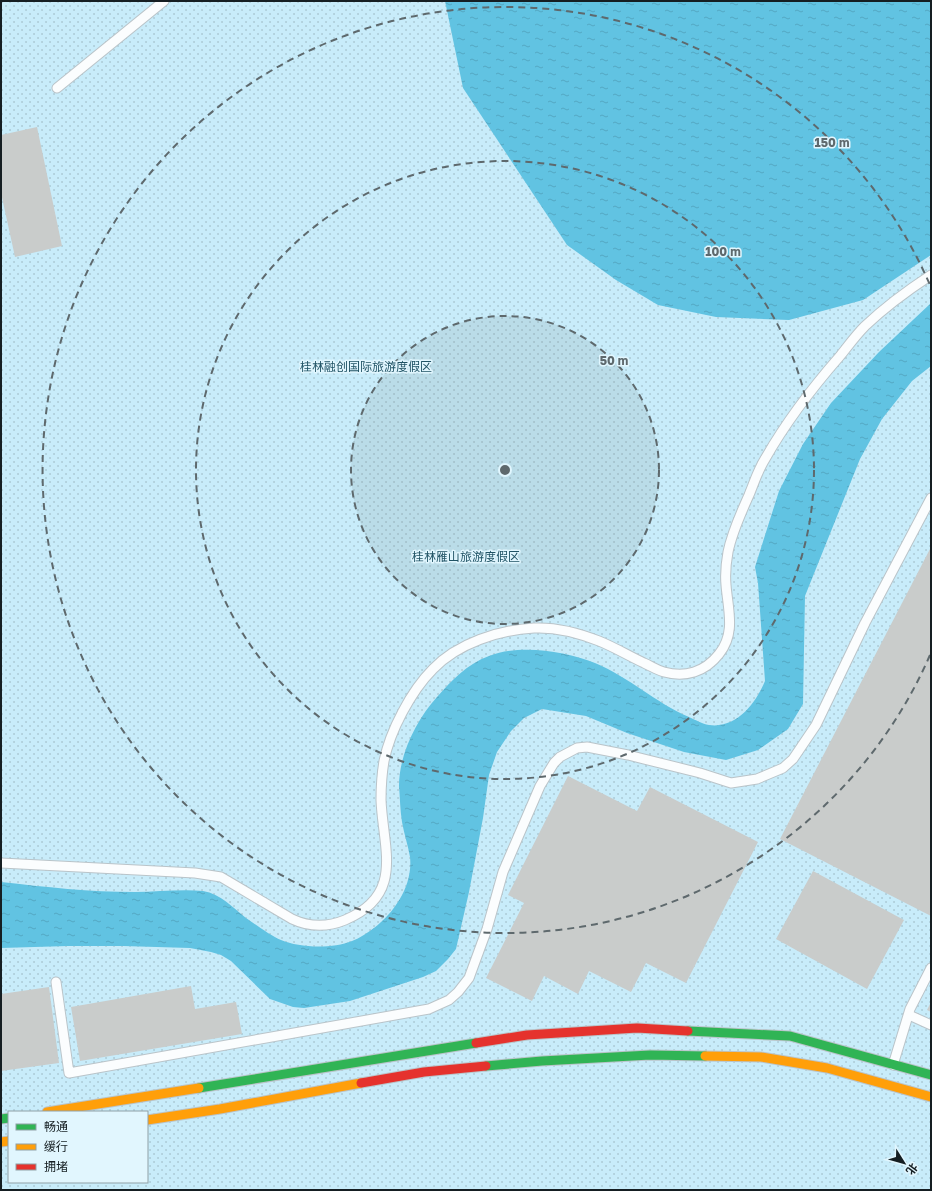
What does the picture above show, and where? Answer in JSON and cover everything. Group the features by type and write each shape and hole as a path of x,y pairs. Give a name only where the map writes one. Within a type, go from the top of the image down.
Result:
{"main road":[{"path":"53,1111 527,1035 630,1029 790,1036 931,1075"},
{"path":"148,1120 220,1109 424,1072 542,1061 650,1055 761,1057 827,1068 931,1097"}],"lane":[{"path":"57,88 164,1"},
{"path":"1,863 195,874 221,877 301,924 312,926 336,923 363,910 376,900 382,890 386,872 387,855 381,798 384,760 396,725 412,695 434,668 460,648 479,640 536,628 569,631 600,641 662,672 689,674 697,672 711,662 722,649 730,631 726,584 726,562 730,542 763,461 793,414 820,378 864,327 901,296 931,275"},
{"path":"56,982 69,1073 429,1009 449,1000 458,992 469,978 487,929 503,872 540,786 554,763 560,757 577,748 588,747 628,755 700,773 731,783 757,779 784,768 793,759 816,725 865,623 931,498"},
{"path":"893,1065 910,1009 931,968"},
{"path":"909,1015 931,1025"}],"green space":[{"name":"桂林雁山旅游度假区","path":"1,1 931,1 931,1190 1,1190"}],"water":[{"path":"445,1 931,1 931,255 863,300 789,320 716,317 658,305 616,280 567,245 463,88"},
{"path":"931,303 931,366 912,381 882,419 860,459 805,596 803,704 788,729 758,750 726,760 684,752 627,733 586,716 542,709 524,718 511,731 497,752 489,775 483,818 469,892 456,949 436,971 423,977 350,1001 304,1008 293,1007 270,999 231,961 221,955 190,948 68,946 1,948 1,882 101,891 203,891 221,898 263,930 289,943 307,946 326,946 344,944 355,940 382,922 389,914 401,897 409,878 410,857 402,822 399,786 402,762 410,738 416,726 430,706 460,673 481,659 501,652 514,650 542,650 570,655 595,663 619,675 665,705 701,723 719,725 737,719 751,706 765,681 758,583 755,567 779,491 803,444 831,403 879,352"}],"building":[{"path":"37,127 62,246 15,257 1,193 1,135"},
{"path":"931,547 931,916 780,839"},
{"path":"568,776 637,811 650,787 758,842 686,983 646,963 631,992 589,971 578,994 544,976 532,1001 486,978 524,903 508,895"},
{"path":"813,871 904,920 867,989 776,939"},
{"path":"191,986 195,1009 236,1002 242,1034 80,1061 71,1007"},
{"path":"49,987 59,1063 1,1071 1,994"},
{"path":"931,1002 931,1012 927,1010"}],"traffic: fast":[{"path":"688,1031 790,1036 931,1075"},
{"path":"199,1088 476,1043"},
{"path":"486,1066 542,1061 650,1055 705,1056"},
{"path":"1,1119 8,1118"}],"traffic: slow":[{"path":"705,1056 761,1057 827,1068 931,1097"},
{"path":"148,1120 220,1109 361,1083"},
{"path":"53,1111 199,1088"},
{"path":"1,1142 8,1141"}],"traffic: jam":[{"path":"476,1043 527,1035 637,1028 688,1031"},
{"path":"361,1083 424,1072 486,1066"}],"park label":[{"name":"桂林融创国际旅游度假区","path":"366,366"}]}
